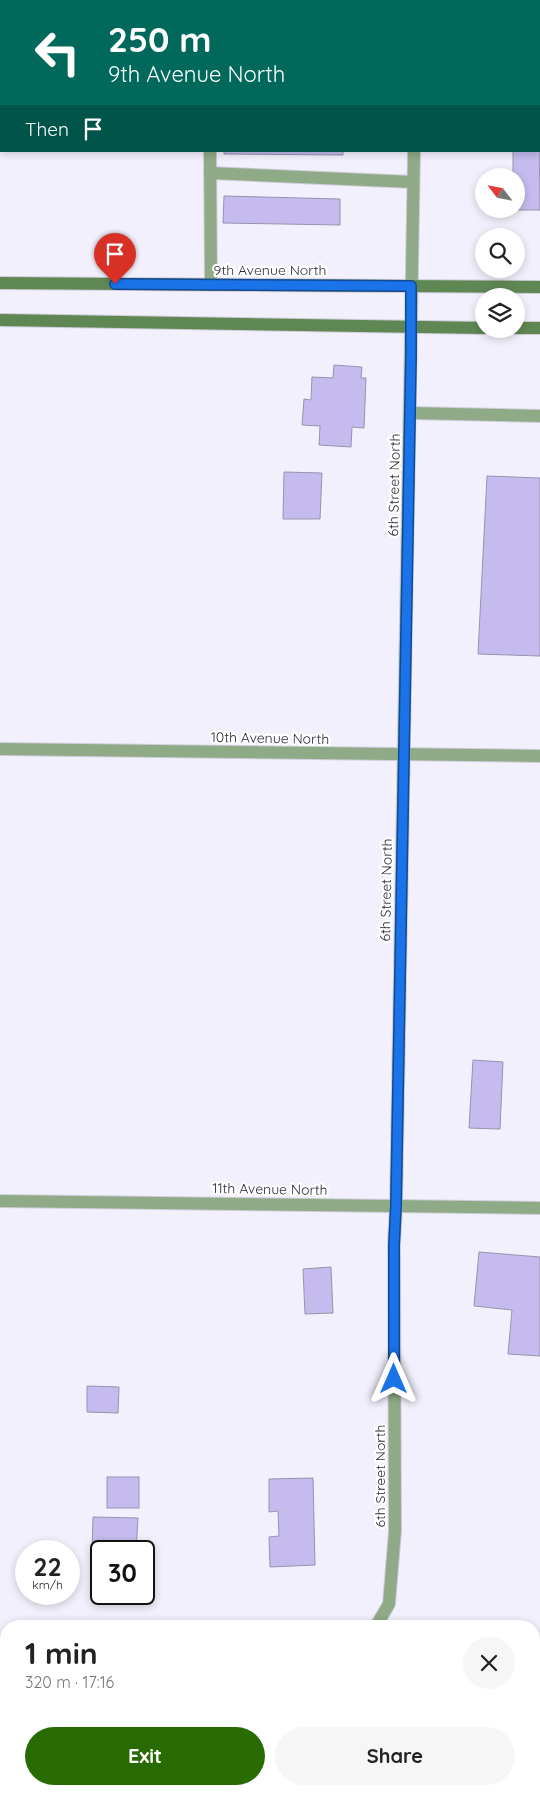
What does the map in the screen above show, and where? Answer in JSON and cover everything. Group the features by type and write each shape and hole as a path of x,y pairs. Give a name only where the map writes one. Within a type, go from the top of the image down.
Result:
{"main road":[{"name":"9th Avenue North","path":"0,283 540,287"},
{"path":"0,320 475,328"},
{"path":"525,328 540,328"}],"street":[{"path":"210,152 211,285"},
{"name":"6th Street North","path":"380,1620 389,1604 395,1532 394,1245 414,152"},
{"path":"210,173 413,182"},
{"path":"410,413 540,416"},
{"name":"10th Avenue North","path":"0,749 540,756"},
{"name":"11th Avenue North","path":"0,1201 540,1208"}],"building":[{"path":"224,152 343,152 343,155 224,154"},
{"path":"513,152 539,152 540,210 525,210 525,168 513,168"},
{"path":"224,196 340,199 340,225 223,223"},
{"path":"334,365 362,367 361,378 366,378 364,428 352,427 351,447 319,445 320,426 302,425 304,399 311,400 312,377 333,378"},
{"path":"284,472 322,473 320,519 283,519"},
{"path":"487,476 540,478 540,656 478,654"},
{"path":"473,1060 503,1062 500,1129 469,1128"},
{"path":"479,1252 540,1257 540,1356 508,1354 512,1310 474,1306"},
{"path":"331,1267 333,1313 305,1314 303,1269"},
{"path":"87,1386 119,1387 118,1413 87,1412"},
{"path":"107,1477 139,1477 139,1508 107,1508"},
{"path":"313,1478 315,1565 270,1567 269,1537 279,1536 278,1511 269,1512 269,1479"},
{"path":"93,1517 138,1518 137,1540 92,1540"}],"route":[{"path":"115,284 411,286 394,1245 394,1379"}]}
